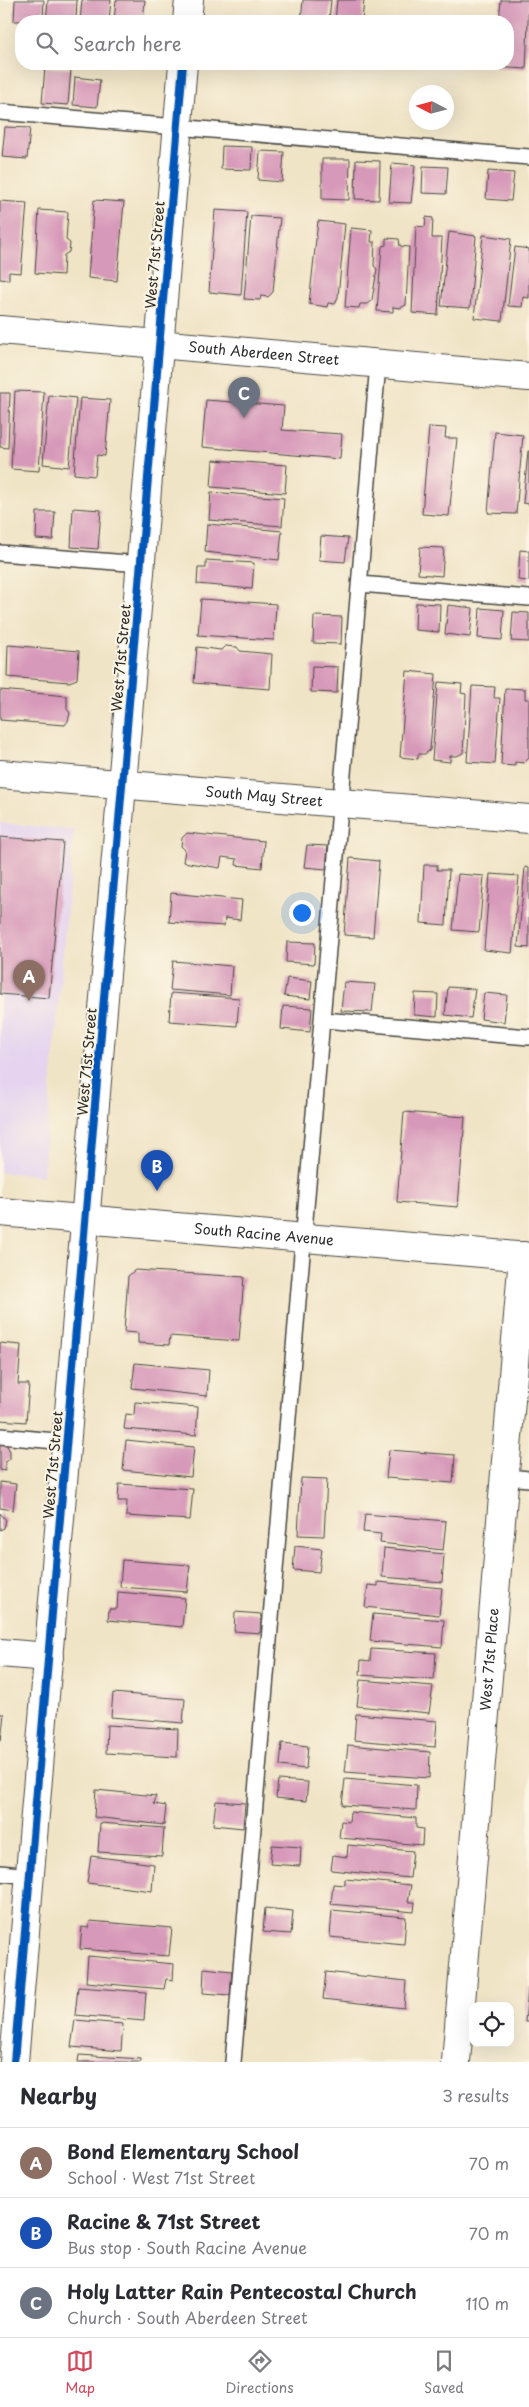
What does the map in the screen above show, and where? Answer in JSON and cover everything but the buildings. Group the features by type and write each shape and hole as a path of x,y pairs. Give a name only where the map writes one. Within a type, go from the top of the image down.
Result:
{"street":[{"path":"188,15 189,0"},
{"name":"West 71st Street","path":"14,2062 183,70"},
{"name":"South Aberdeen Street","path":"0,330 529,377"},
{"name":"South May Street","path":"0,774 529,819"},
{"name":"South Racine Avenue","path":"0,1212 526,1257"},
{"name":"West 71st Place","path":"456,2062 518,1478 526,1257"},
{"path":"0,1653 49,1657"}],"lane":[{"path":"0,112 529,157"},
{"path":"233,2062 305,1238 378,364"},
{"path":"0,553 142,564"},
{"path":"360,584 529,598"},
{"path":"323,1020 529,1037"},
{"path":"0,1436 67,1442"},
{"path":"0,1873 30,1876"}],"shaded area":[{"path":"0,823 74,830 43,1176 0,1172"}],"cycle path":[{"path":"14,2062 182,70"}],"place":[{"name":"Holy Latter Rain Pentecostal Church","path":"244,418"},
{"name":"Bond Elementary School","path":"29,1001"},
{"name":"Racine & 71st Street","path":"157,1191"}]}
